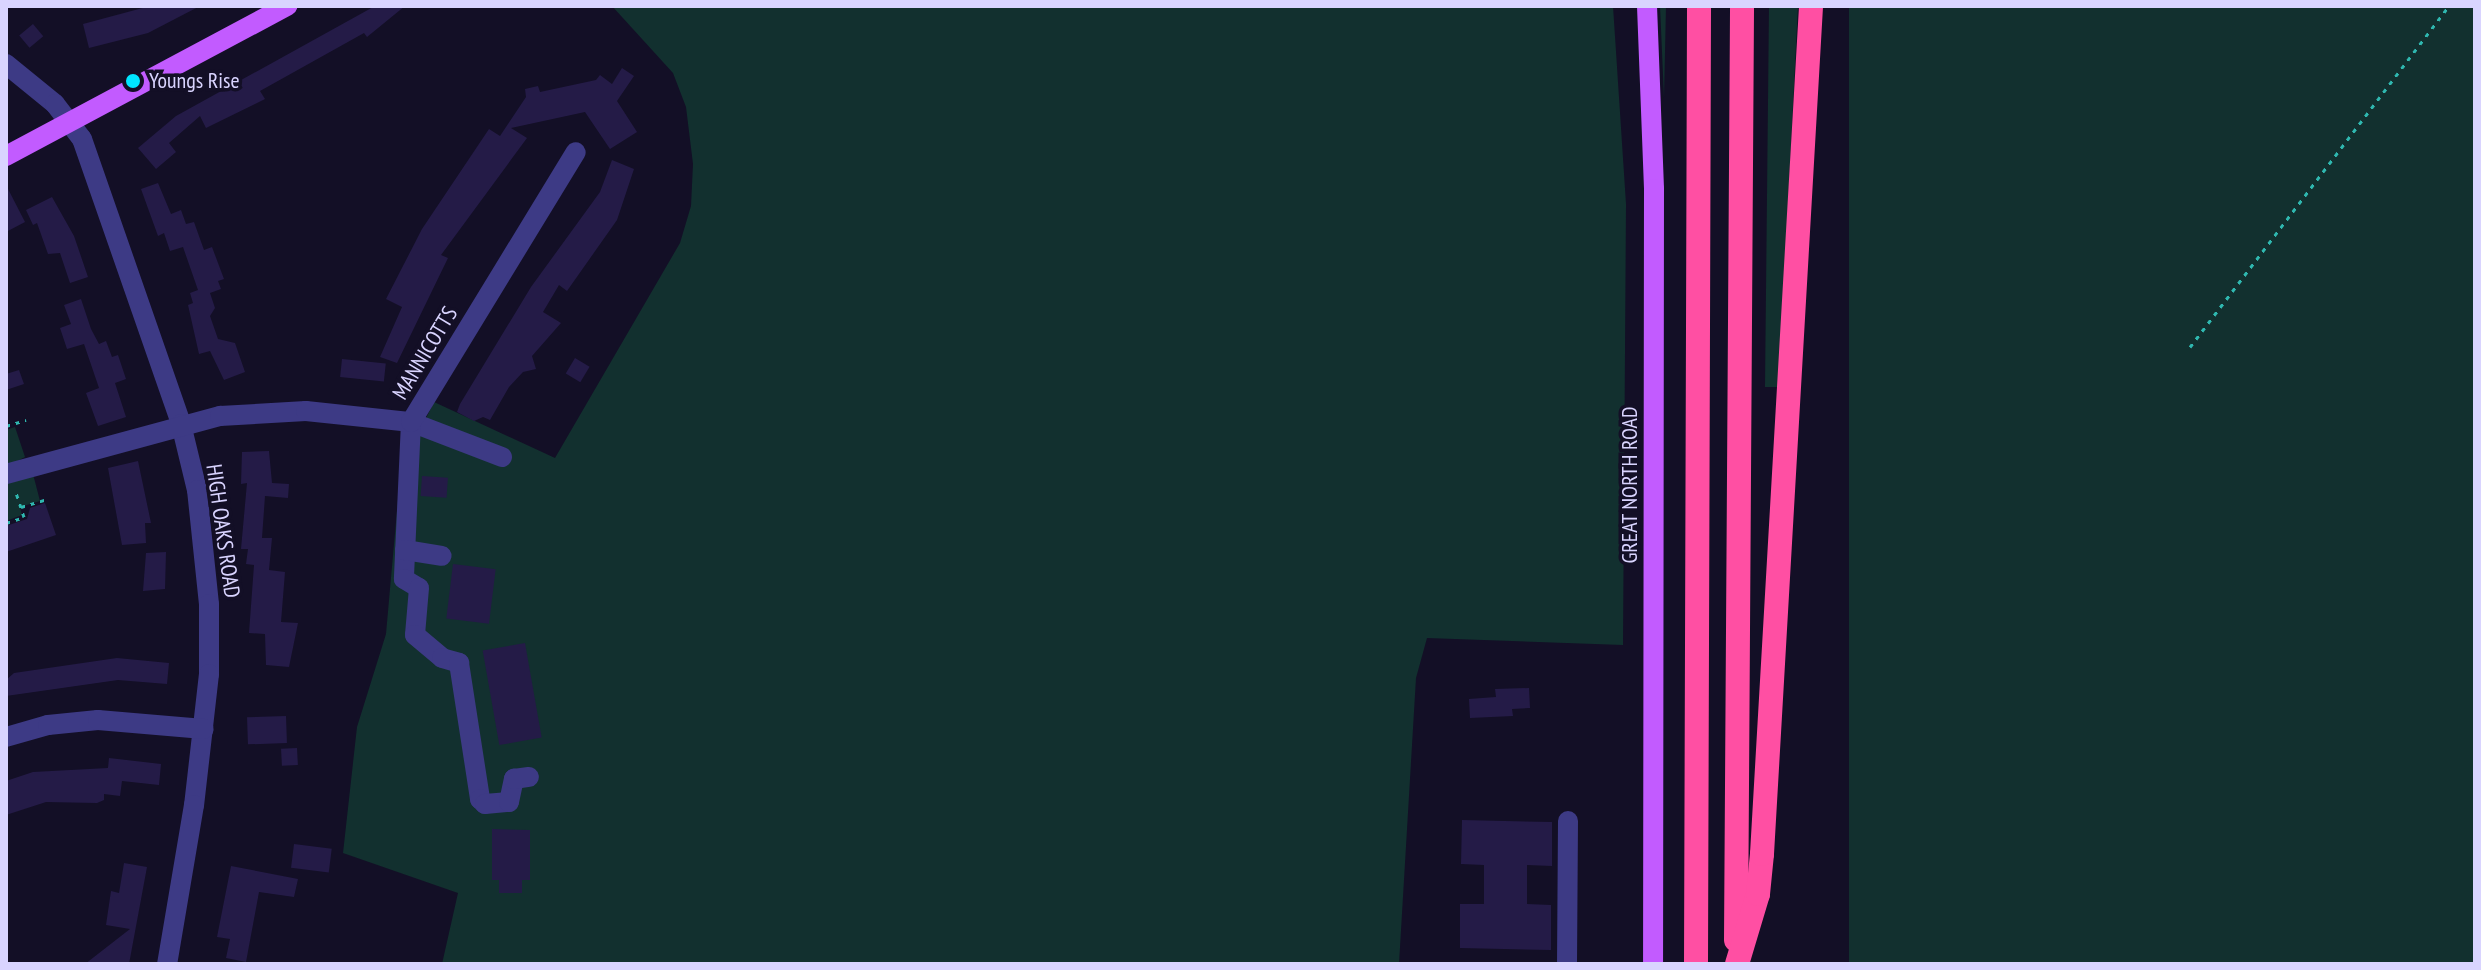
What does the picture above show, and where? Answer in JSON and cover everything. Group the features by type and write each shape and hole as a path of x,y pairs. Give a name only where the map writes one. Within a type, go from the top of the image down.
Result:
{"highway":[{"path":"1696,964 1699,6"},
{"path":"1737,964 1742,6"},
{"path":"1737,964 1758,894 1762,854 1811,6"}],"main road":[{"path":"6,156 287,6"},
{"name":"GREAT NORTH ROAD","path":"1647,6 1654,189 1653,964"}],"street":[{"path":"6,64 70,122"},
{"name":"HIGH OAKS ROAD","path":"70,122 99,184 181,424 205,547 209,618 204,729 167,964"},
{"name":"MANNICOTTS","path":"8,473 181,424 306,411 411,422 576,152"},
{"path":"502,457 411,422 404,579 419,588 415,635 442,658 459,663 480,799 485,804 509,802 514,779 529,777"},
{"path":"405,550 442,556"},
{"path":"6,737 48,725 98,720 204,729"},
{"path":"1567,964 1568,821"}],"path":[{"path":"2190,347 2449,6"},
{"path":"6,426 26,420"},
{"path":"6,523 24,517 8,473"},
{"path":"21,507 48,499"}],"green space":[{"path":"612,6 1613,6 1626,204 1623,645 1427,638 1416,678 1399,964 442,964 458,893 343,853 357,727 386,634 403,443 413,445 434,402 555,458 680,243 691,206 693,164 686,107 673,73"},
{"path":"1660,6 1666,6 1664,98"},
{"path":"1769,6 1798,6 1779,387 1765,387"},
{"path":"1849,6 2475,6 2475,964 1849,964"},
{"path":"15,427 25,457 6,467 6,430"},
{"path":"33,474 40,501 20,507 22,515 6,521 6,481"}],"building":[{"path":"150,6 200,6 148,33 89,48 83,24"},
{"path":"375,6 405,6 367,37 364,33 260,91 265,99 206,128 200,116 169,143 176,152 156,169 138,148 176,116"},
{"path":"33,24 43,36 29,48 19,36"},
{"path":"622,68 634,76 617,101 637,132 610,149 585,112 511,128 527,138 441,255 448,258 397,363 380,357 402,307 386,299 422,229 489,129 500,136 526,97 525,89 538,86 540,92 596,80 600,75 612,84"},
{"path":"612,160 634,169 617,220 567,291 559,285 543,312 561,323 532,356 536,369 523,372 509,387 490,420 483,417 474,421 457,412 531,287 600,192"},
{"path":"158,183 171,214 181,210 186,224 194,222 204,250 212,247 224,279 218,281 221,289 210,293 215,308 210,316 218,339 235,343 245,372 224,380 210,351 199,354 188,305 193,303 190,293 198,290 183,247 170,251 164,233 158,236 141,189"},
{"path":"6,185 25,222 6,232"},
{"path":"52,197 74,236 88,277 70,283 60,253 48,254 37,223 33,225 26,210"},
{"path":"81,299 99,344 106,341 112,357 118,355 126,379 115,383 126,417 98,426 86,393 99,388 84,344 67,349 60,328 71,324 64,305"},
{"path":"575,358 590,367 580,382 566,373"},
{"path":"342,359 386,364 384,382 340,377"},
{"path":"19,370 24,384 6,390 6,374"},
{"path":"269,451 272,483 289,484 288,498 265,496 262,538 272,538 269,570 285,572 281,622 298,623 289,667 266,665 265,634 249,633 254,565 246,564 248,549 241,549 247,483 241,484 242,452"},
{"path":"138,461 151,523 145,523 146,543 122,545 108,468"},
{"path":"422,476 448,478 447,498 421,496"},
{"path":"45,503 56,535 6,552 6,526 27,519 30,508"},
{"path":"166,552 165,589 143,591 146,553"},
{"path":"453,564 496,569 489,624 446,619"},
{"path":"525,643 542,738 499,745 483,650"},
{"path":"117,658 169,663 167,684 118,680 6,696 6,680 14,673"},
{"path":"1529,688 1530,708 1512,709 1513,716 1470,718 1469,699 1496,697 1495,689"},
{"path":"286,716 287,743 248,744 247,717"},
{"path":"297,748 298,765 282,766 281,749"},
{"path":"109,758 161,764 159,785 122,781 120,796 104,794 104,800 97,803 46,802 6,815 6,781 33,772 108,768"},
{"path":"1462,820 1552,822 1552,866 1527,865 1527,904 1551,905 1551,950 1460,948 1460,904 1484,904 1484,865 1461,864"},
{"path":"492,829 530,830 530,880 522,880 522,893 499,893 499,880 492,880"},
{"path":"294,844 332,849 329,872 291,868"},
{"path":"124,863 147,867 129,964 85,964 130,929 106,925 111,891 119,893"},
{"path":"231,866 298,879 294,897 259,892 246,962 226,958 230,939 217,937"}],"place":[{"name":"Youngs Rise","path":"133,81"}]}
